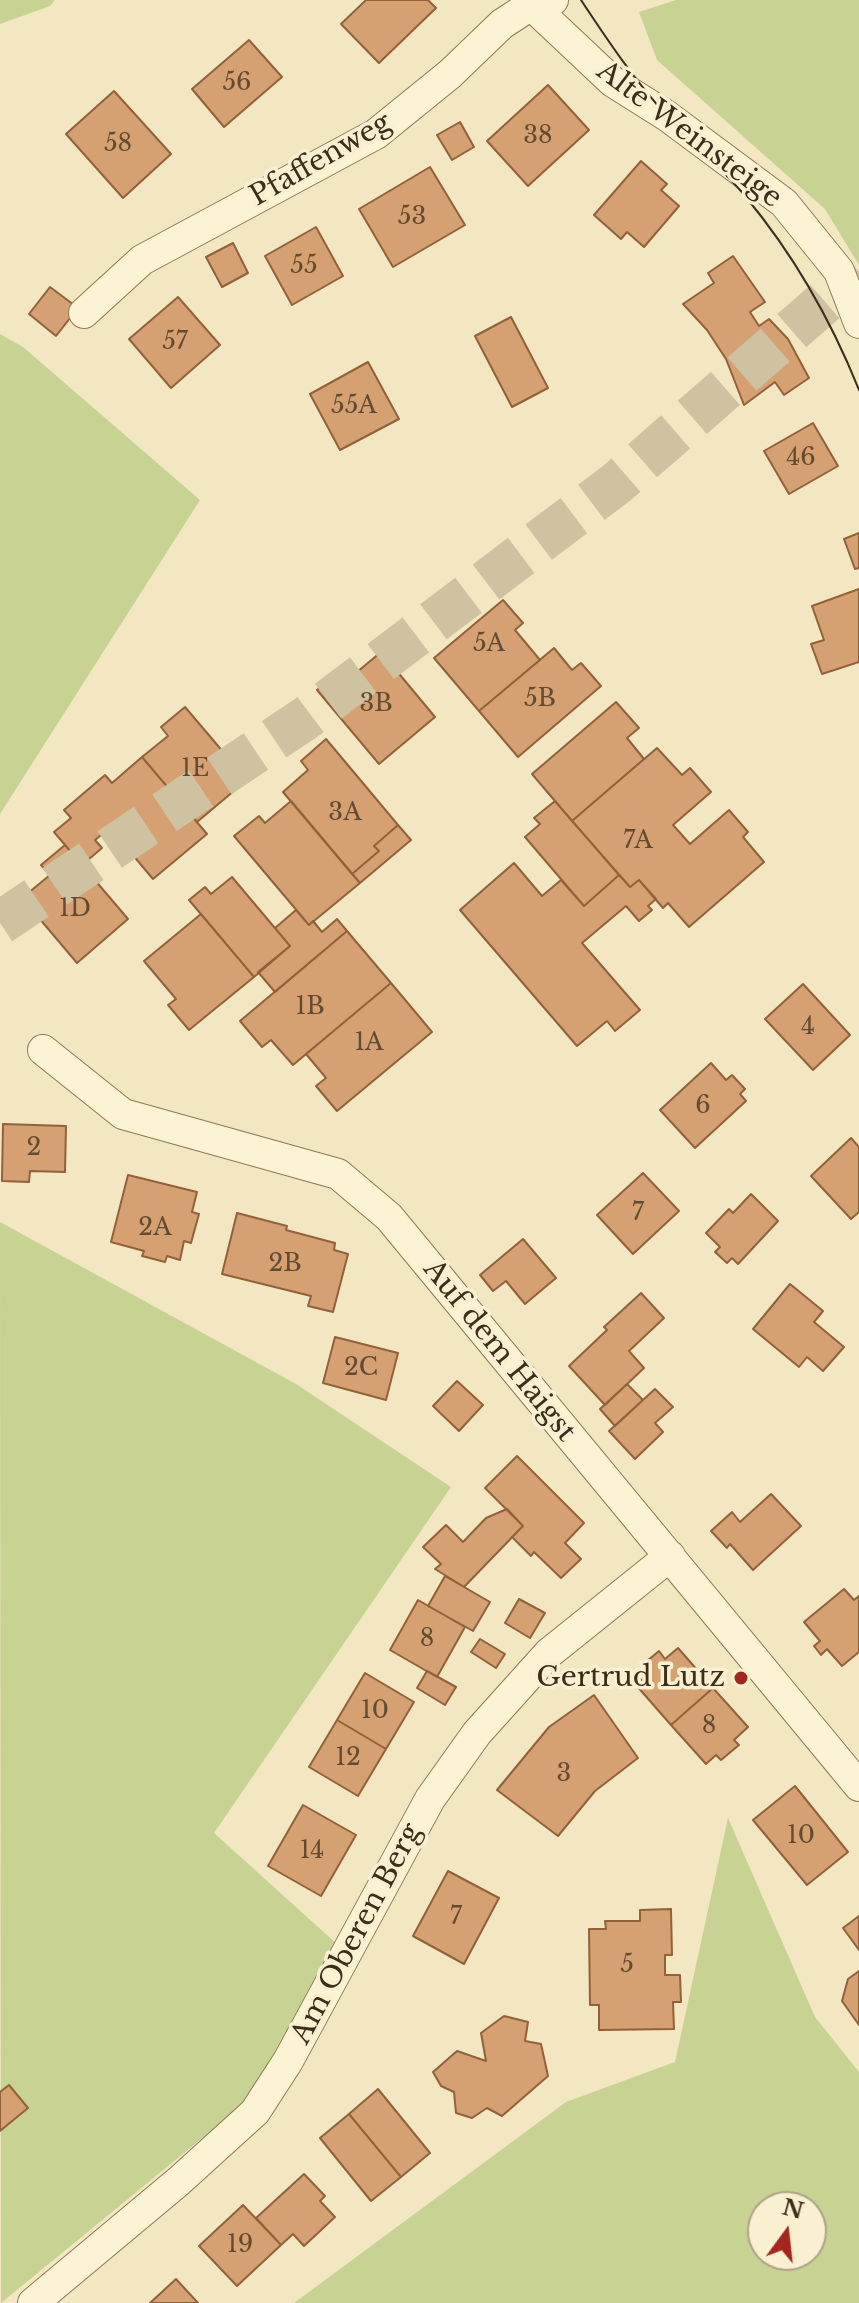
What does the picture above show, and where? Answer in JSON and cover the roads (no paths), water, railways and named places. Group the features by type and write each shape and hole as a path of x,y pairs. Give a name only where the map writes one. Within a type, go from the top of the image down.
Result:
{"street":[{"name":"Pfaffenweg","path":"84,313 142,260 376,134 450,74 502,24 536,2"},
{"name":"Alte Weinsteige","path":"536,2 613,82 667,116 784,203 839,271 859,323"},
{"name":"Auf dem Haigst","path":"43,1050 123,1114 338,1174 389,1217 859,1786"},
{"name":"Am Oberen Berg","path":"33,2303 179,2181 255,2112 288,2061 430,1799 477,1733 549,1653 670,1556"}],"tunnel":[{"path":"0,923 306,718 617,483 859,272"}],"tram line":[{"path":"581,0 644,89 736,186 780,241 824,313 859,390"}],"place":[{"name":"Gertrud Lutz","path":"741,1678"}]}
